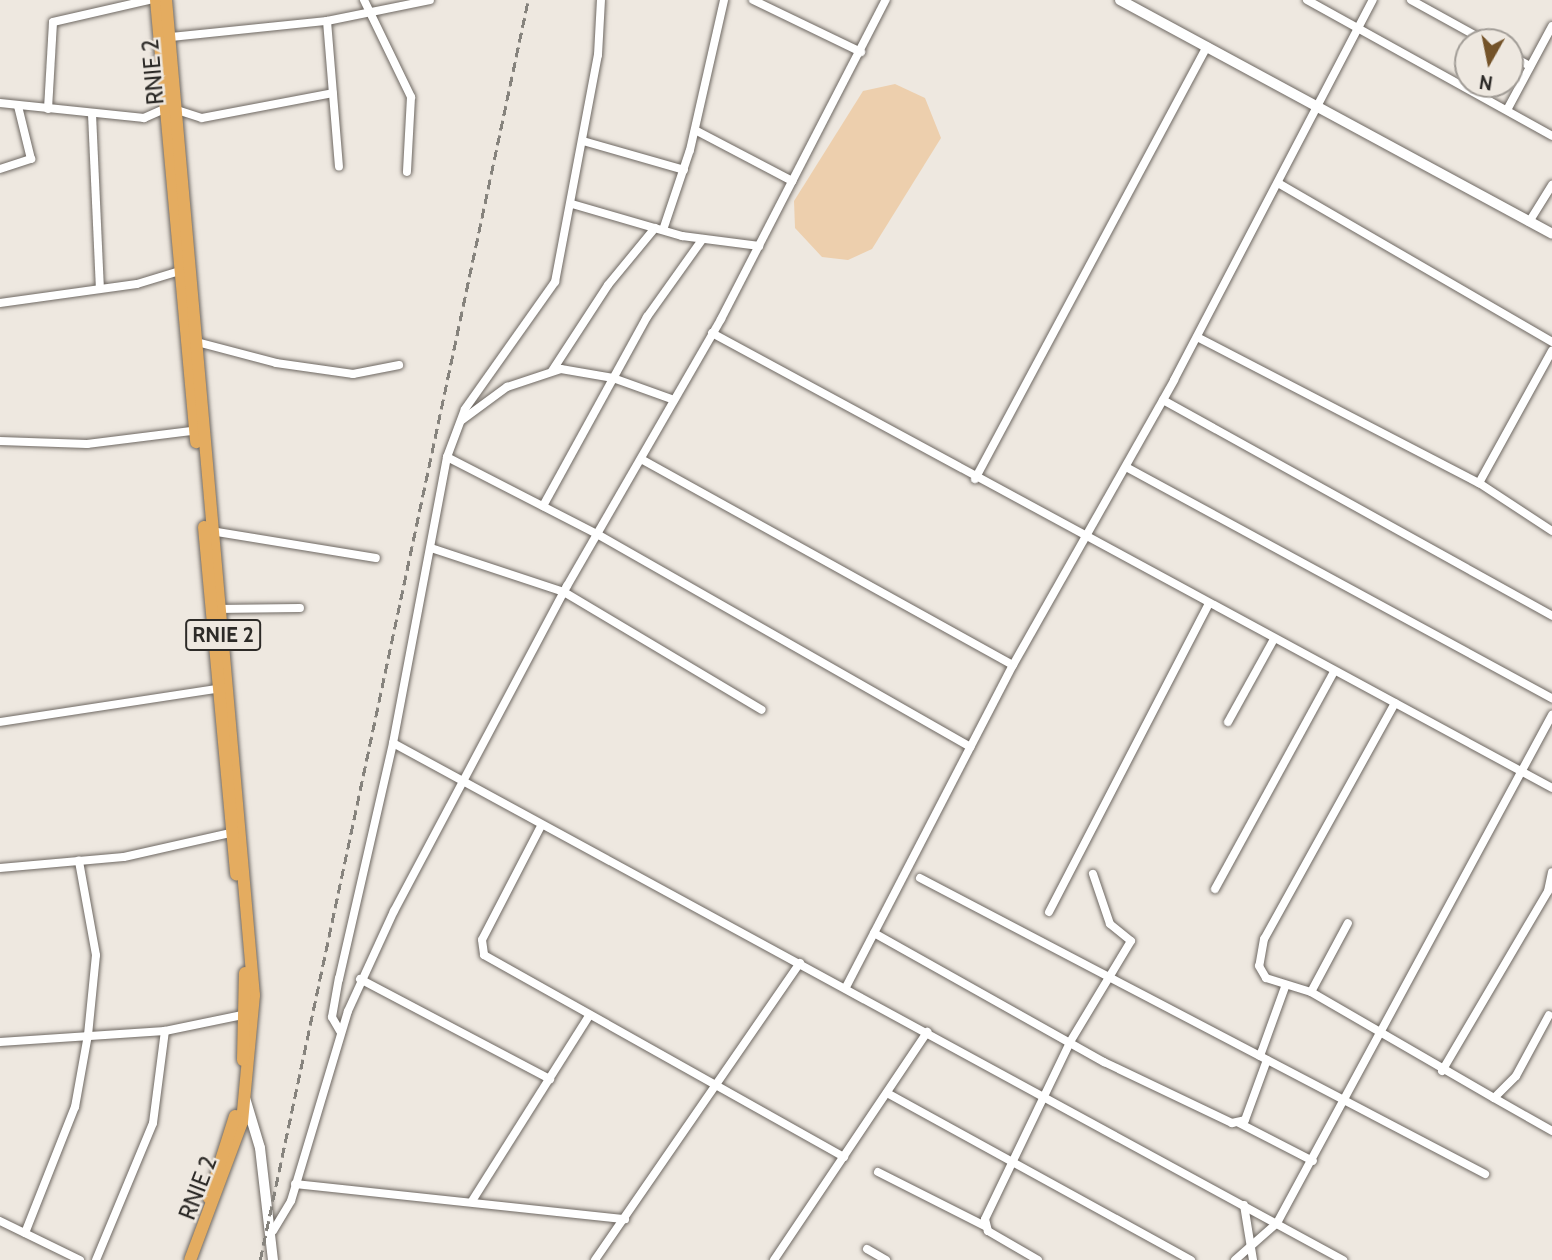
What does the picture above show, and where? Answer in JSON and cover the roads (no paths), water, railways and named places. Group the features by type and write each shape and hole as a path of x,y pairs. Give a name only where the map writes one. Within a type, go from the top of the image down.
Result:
{"highway":[{"name":"RNIE 2","path":"156,0 172,109 250,1014 243,1094 231,1163 190,1260"},
{"name":"RNIE 2","path":"166,0 171,37 172,109"},
{"name":"RNIE 2","path":"183,1260 216,1178 243,1094"}],"main road":[{"path":"1121,0 1552,234"},
{"path":"243,1094 273,1231 273,1260"}],"street":[{"path":"48,109 53,22 149,0"},
{"path":"364,0 411,97 407,172"},
{"path":"171,37 327,21 430,0"},
{"path":"340,1031 332,1017 334,1004 393,743 447,457 458,424 549,296 572,204 601,0"},
{"path":"552,371 608,285 659,229 684,170 724,0"},
{"path":"753,0 861,52"},
{"path":"273,1231 295,1184 340,1031 360,979 564,592 759,246 886,0"},
{"path":"1307,0 1552,136"},
{"path":"846,987 1013,665 1163,400 1373,0"},
{"path":"1411,0 1462,28"},
{"path":"327,21 339,167"},
{"path":"1507,110 1552,26"},
{"path":"975,479 1207,46"},
{"path":"1524,63 1530,66"},
{"path":"0,103 144,118 172,109 202,118 333,93"},
{"path":"0,169 30,159 18,106"},
{"path":"92,114 100,288"},
{"path":"695,130 792,181"},
{"path":"583,141 684,170"},
{"path":"1278,183 1552,342"},
{"path":"1529,222 1552,184"},
{"path":"572,204 702,240 759,246"},
{"path":"544,506 614,378 702,240"},
{"path":"0,303 100,288 185,270"},
{"path":"712,333 975,479 1552,788"},
{"path":"1197,337 1479,483 1552,531"},
{"path":"192,341 276,363 353,374 399,365"},
{"path":"1479,483 1552,351"},
{"path":"458,424 488,397 552,371 614,378 674,400"},
{"path":"1163,400 1552,616"},
{"path":"0,441 87,444 199,430"},
{"path":"447,457 597,534 970,747"},
{"path":"640,459 1013,665"},
{"path":"1126,467 1552,698"},
{"path":"209,531 376,558"},
{"path":"431,548 564,592 762,709"},
{"path":"1049,912 1209,603"},
{"path":"216,609 300,608"},
{"path":"1228,722 1274,639"},
{"path":"1215,890 1334,672"},
{"path":"0,722 223,688"},
{"path":"1395,703 1260,948 1266,978 1285,987 1311,992 1381,1037 1552,1131"},
{"path":"1235,1260 1276,1223 1347,1102 1520,770 1552,715"},
{"path":"393,743 541,826 846,987 1343,1260"},
{"path":"541,826 481,948 491,962 844,1157"},
{"path":"0,868 79,861 236,832"},
{"path":"25,1234 75,1107 88,1035 96,955 79,861"},
{"path":"1442,1071 1548,891 1552,872"},
{"path":"985,1226 1070,1042 1131,941 1110,924 1093,874"},
{"path":"920,878 1485,1174"},
{"path":"1311,992 1348,923"},
{"path":"874,933 1070,1042 1312,1161"},
{"path":"595,1260 718,1088 800,962"},
{"path":"360,979 550,1079"},
{"path":"1239,1123 1264,1058 1285,987"},
{"path":"0,1042 165,1031 250,1014"},
{"path":"1494,1098 1516,1076 1549,1014"},
{"path":"472,1201 589,1016"},
{"path":"96,1260 152,1123 165,1031"},
{"path":"774,1260 927,1032"},
{"path":"887,1093 1191,1260"},
{"path":"878,1172 985,1226 1038,1260"},
{"path":"295,1184 625,1219"},
{"path":"1244,1205 1253,1260"},
{"path":"0,1222 80,1260"},
{"path":"867,1249 886,1260"}],"railway":[{"path":"260,1260 528,0"}]}
